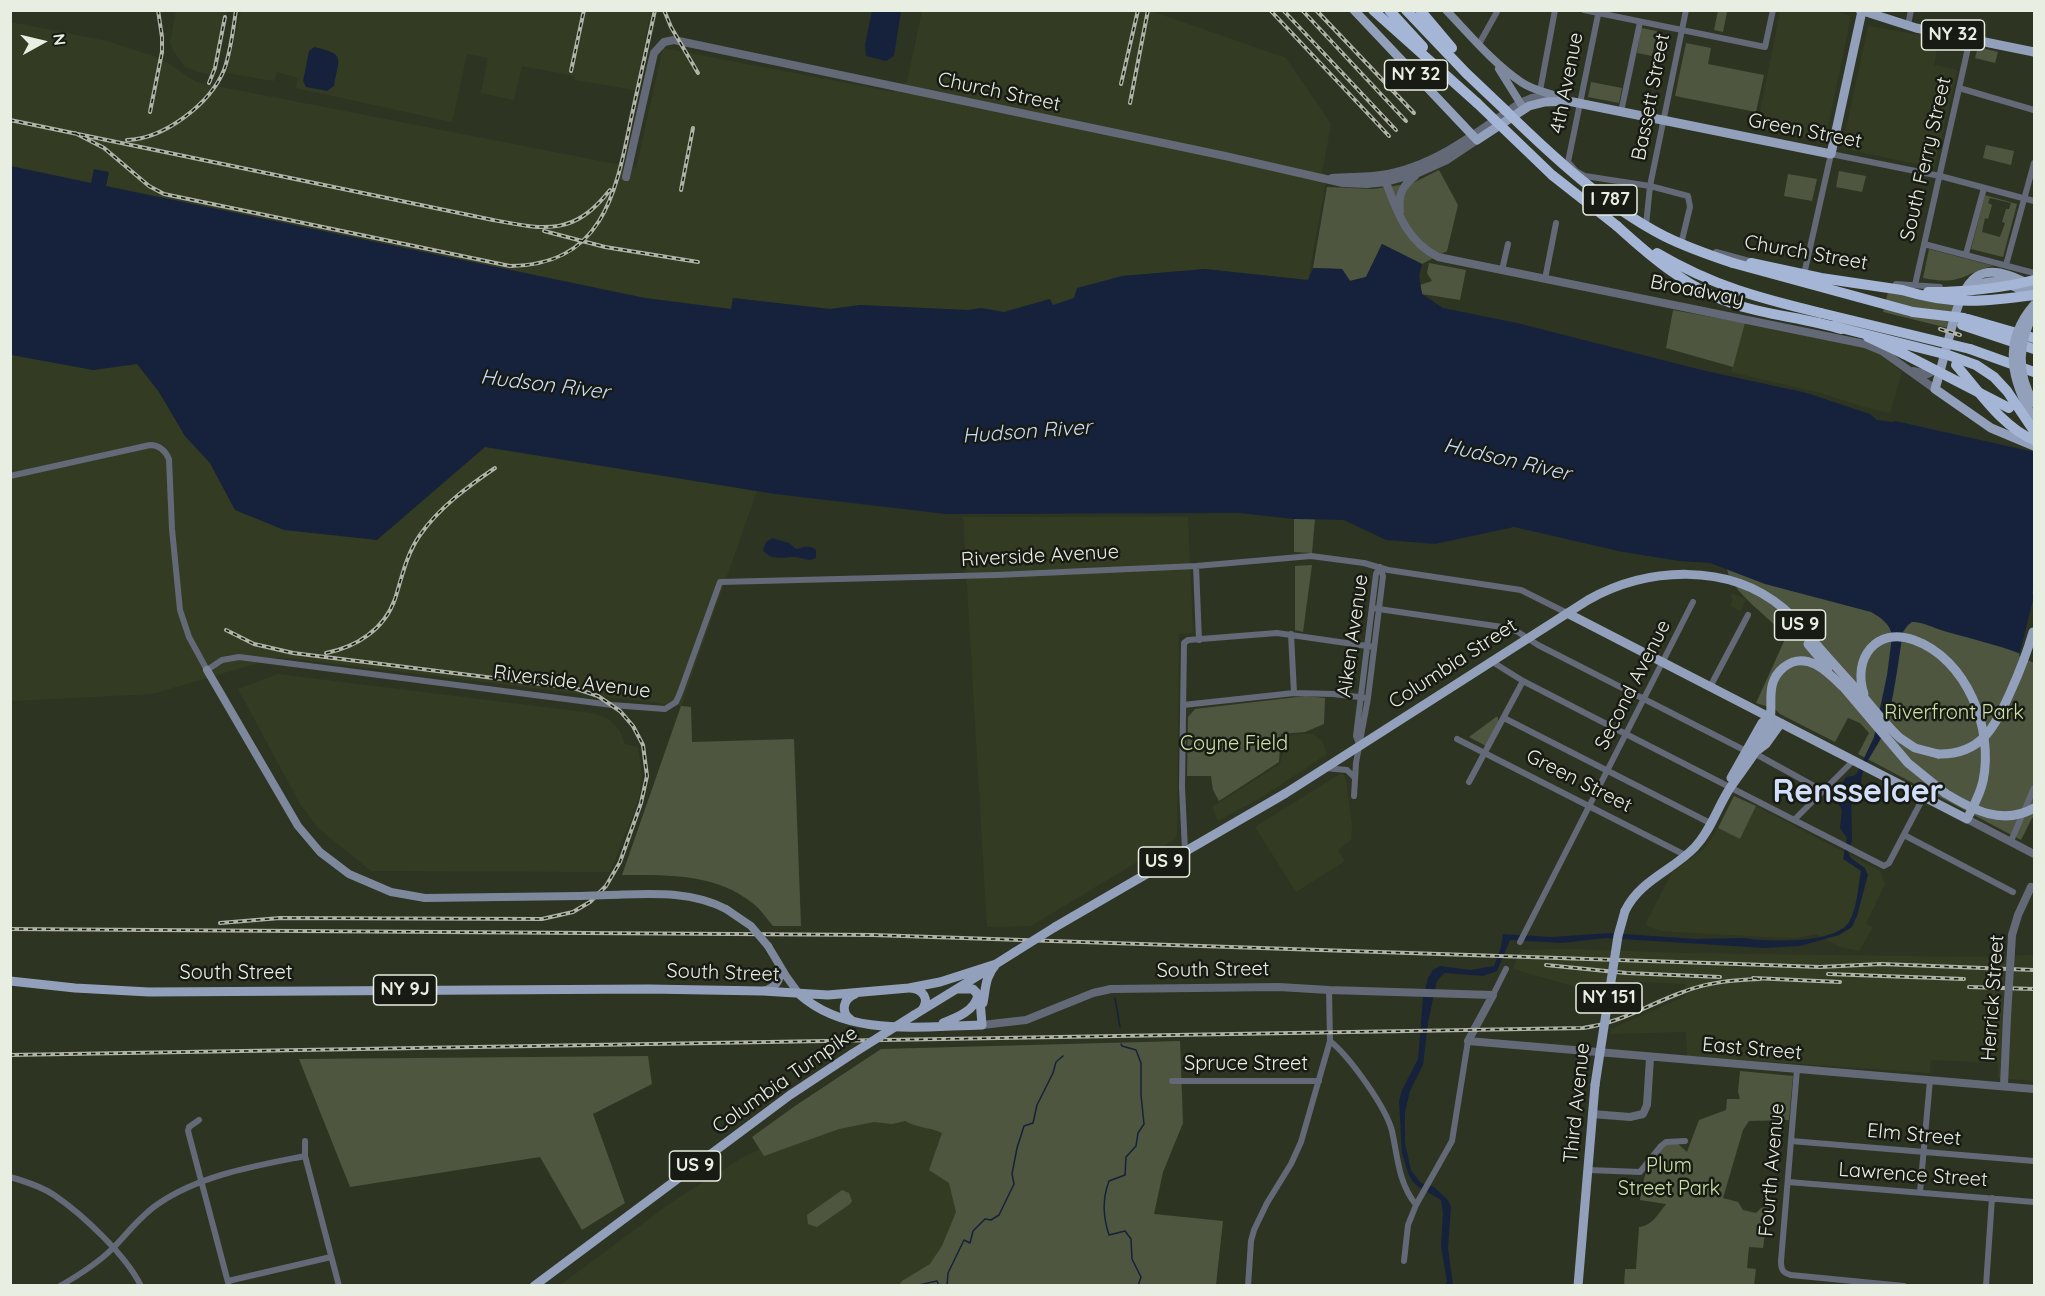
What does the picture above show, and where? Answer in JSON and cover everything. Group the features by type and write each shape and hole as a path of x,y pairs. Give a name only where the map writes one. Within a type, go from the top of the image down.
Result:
{"highway":[{"path":"1373,10 1477,103"},
{"name":"I 787","path":"1389,10 1477,103 1552,175 1617,226 1669,260 1714,282 1747,294 1970,349 2034,372"},
{"name":"I 787","path":"1406,10 1504,110 1571,170 1637,220 1688,248 1733,263 1913,312 1963,322"},
{"path":"1420,10 1462,61 1488,87 1504,110"},
{"path":"1617,226 1657,261 1715,297 1749,308 1948,355 1976,365 1994,377 2007,391 2034,431"},
{"path":"1733,263 1754,263 1821,278 1902,290 1959,302 2034,296"},
{"path":"1902,290 1960,292 1998,288 2034,280"},
{"path":"1821,313 1925,346 1944,355 1956,365 2007,422 2034,440"},
{"path":"1963,322 2034,338"},
{"path":"1963,322 2034,349"},
{"path":"1833,326 1889,347 2034,421"}],"main road":[{"name":"NY 32","path":"1354,10 1475,138"},
{"path":"1446,10 1520,82 1545,96"},
{"name":"NY 32","path":"1831,154 1861,11 1908,25 2034,52"},
{"path":"1482,47 1506,76 1522,106"},
{"name":"Green Street","path":"1475,138 1522,106 1545,96 1663,122 1831,154"},
{"path":"2034,287 2007,275 1989,272 1972,279 1959,301 1935,389 1991,428 2034,446"},
{"path":"1965,290 1982,282 1995,280 2034,296"},
{"path":"2034,305 2018,331 2013,360 2017,386 2034,421"},
{"path":"2034,313 2024,338 2021,354 2024,379 2034,403"},
{"name":"US 9","path":"1567,613 1605,591 1642,578 1681,574 1717,579 1747,587 1781,607 1861,701 1908,762 1930,781 1953,798 1978,811 1996,816 2015,816 2034,808"},
{"name":"US 9","path":"1717,579 1745,591 1777,612 1799,634 1842,686 1896,735 1924,752 1952,753 1965,750 1981,740 1996,723 2025,658 2034,628"},
{"path":"1567,613 1967,819 1980,791 1984,774 1985,749 1982,725 1972,698 1956,672 1936,653 1918,642 1894,637 1874,645 1866,654 1860,668 1861,701"},
{"name":"Columbia Street","path":"1359,746 1567,613"},
{"path":"1769,717 1772,685 1778,673 1790,664 1803,661 1818,664 1842,686"},
{"path":"207,670 298,826 320,852 349,874 391,892 424,898 682,895 706,900 726,909 751,926 768,946 799,994 820,996 909,988 950,979 996,964"},
{"name":"Third Avenue","path":"1578,1286 1595,1085 1618,936 1625,911 1632,898 1645,885 1686,855 1701,840 1712,824 1750,752 1762,723 1769,717"},
{"path":"1750,752 1766,744 1781,723"},
{"name":"US 9","path":"996,964 1185,850 1286,793 1359,746"},
{"path":"763,991 778,982 780,974 778,962"},
{"path":"982,1025 987,977 996,964"},
{"name":"Columbia Turnpike","path":"534,1286 790,1095 996,964"},
{"name":"South Street","path":"10,981 75,988 149,992 622,989 763,991 799,994 816,1005 851,1020 882,1026 982,1025"},
{"path":"909,988 919,989 924,995 926,1002 918,1013"},
{"path":"953,991 969,988 976,992 982,1008"},
{"path":"934,1026 970,1009 978,999 976,992"},
{"path":"851,1020 845,1015 844,1006 847,999 857,993"}],"street":[{"path":"1482,47 1498,10"},
{"path":"1545,96 1555,10"},
{"path":"1584,10 1765,47 1773,10"},
{"name":"Bassett Street","path":"1646,225 1650,186 1686,10"},
{"path":"1908,25 1911,10"},
{"name":"4th Avenue","path":"1598,12 1568,162 1576,171 1585,176 1650,186"},
{"path":"1621,112 1640,22"},
{"name":"South Ferry Street","path":"1915,285 1970,39"},
{"name":"Church Street","path":"626,178 654,53 664,42 674,40 1353,184 1418,173 1447,160 1475,138"},
{"path":"1959,88 2034,110"},
{"name":"Church Street","path":"1384,178 1426,162 1475,138"},
{"path":"1805,270 1831,154"},
{"name":"Green Street","path":"1831,154 1940,176 2034,201"},
{"path":"2006,265 2034,163"},
{"path":"1401,219 1399,202 1402,188 1418,173"},
{"name":"Broadway","path":"1384,178 1408,233 1430,253 1446,260 1865,344 1882,351 1935,389"},
{"path":"1650,186 1688,196 1690,207 1682,240"},
{"path":"1966,254 1984,188"},
{"path":"1545,279 1556,223"},
{"name":"Church Street","path":"1646,225 1702,248 1740,259 1891,284 1957,287 1965,290"},
{"path":"1502,270 1508,244"},
{"path":"1924,244 2034,273"},
{"path":"1905,368 1929,374 1938,370 1942,363"},
{"path":"10,476 150,445 155,445 166,452 169,459 172,529 180,610 189,637 207,670"},
{"name":"Riverside Avenue","path":"207,670 222,660 239,657 665,710 676,702 680,693 720,582 972,576 1196,566 1311,556 1364,562 1380,567"},
{"path":"1196,566 1199,640"},
{"path":"1380,567 1521,590 1567,613"},
{"name":"Aiken Avenue","path":"1354,796 1359,746 1356,736 1371,647 1376,574 1380,567"},
{"name":"Second Avenue","path":"1520,942 1693,602"},
{"path":"1375,609 1509,628 1823,791"},
{"path":"1710,687 1748,615"},
{"path":"1185,850 1182,798 1184,643 1188,640 1277,633 1371,647"},
{"path":"1291,634 1294,693"},
{"path":"1491,662 1625,734 1884,866 1889,863 1924,796"},
{"path":"1469,782 1523,681"},
{"path":"1183,705 1294,693 1364,698"},
{"path":"1504,718 1712,824"},
{"name":"Green Street","path":"1457,739 1686,855"},
{"path":"1794,820 1855,761"},
{"path":"1324,768 1347,771 1355,778"},
{"path":"2011,842 2034,788"},
{"path":"1967,819 2034,854"},
{"path":"1904,836 2013,892"},
{"name":"Herrick Street","path":"2004,1086 2010,941 2015,921 2033,883"},
{"path":"1404,1261 1408,1225 1416,1204 1452,1141 1468,1041 1506,969"},
{"name":"South Street","path":"982,1025 1026,1020 1094,993 1111,989 1279,987 1493,995"},
{"path":"1248,1286 1251,1241 1254,1230 1301,1142 1330,1041 1329,990"},
{"path":"1330,1041 1342,1050 1384,1111 1392,1129 1398,1170 1407,1193 1416,1204"},
{"name":"East Street","path":"1468,1041 2034,1089"},
{"path":"1592,1114 1634,1117 1643,1114 1647,1105 1650,1058"},
{"name":"Fourth Avenue","path":"1797,1069 1781,1261 1783,1272 1904,1286"},
{"path":"1920,1192 1930,1080"},
{"name":"Spruce Street","path":"1172,1081 1319,1081"},
{"path":"199,1120 188,1129 228,1283 332,1257"},
{"path":"1588,1170 1640,1172 1666,1142 1685,1140"},
{"path":"305,1141 305,1156 339,1286"},
{"name":"Elm Street","path":"1791,1142 2034,1161"},
{"path":"60,1286 87,1269 113,1248 144,1215 158,1204 202,1182 254,1167 305,1156"},
{"path":"10,1177 53,1194 80,1216 113,1248 141,1286"},
{"name":"Lawrence Street","path":"1788,1182 2034,1202"},
{"path":"1986,1286 1992,1198"}],"shaded area":[{"path":"176,11 227,11 214,75 197,72 184,66 175,54 170,42"},
{"path":"241,11 651,11 635,90 575,80 575,76 522,66 514,100 481,93 488,58 467,54 452,122 296,88 298,78 277,72 274,81 227,73"},
{"path":"922,11 1154,11 1286,58 1331,124 1322,173 1327,175 1308,280 1205,269 1122,276 1052,306 1049,299 1004,312 981,308 969,310 860,305 830,309 733,298 731,309 645,298 106,186 108,172 94,170 91,183 11,166 10,22 107,41 153,56 196,82 636,168 663,48 893,92 907,82"},
{"path":"1780,11 1834,11 1851,16 1825,141 1757,127"},
{"path":"1868,26 1939,38 1934,65 1958,70 1934,168 1842,148"},
{"path":"10,315 93,370 137,364 159,392 185,436 210,463 235,510 377,540 485,447 757,491 681,706 279,657 152,694 11,701"},
{"path":"1745,323 1873,348 1902,372 1890,413 1821,393 1731,372"},
{"path":"963,517 1188,517 1193,633 1179,634 1177,838 1031,926 987,927"},
{"path":"1732,593 1746,599 1741,611 1730,606 1733,599 1730,597"},
{"path":"278,674 592,713 609,719 619,730 625,744 638,747 642,776 640,793 633,815 610,872 371,871 318,828 299,802 238,689"},
{"path":"1296,734 1313,734 1322,741 1327,754 1265,795 1218,821 1212,807 1280,764 1287,737"},
{"path":"1340,774 1344,775 1346,781 1352,825 1351,840 1338,850 1345,861 1296,892 1255,827"},
{"path":"1756,806 1880,871 1885,884 1866,924 1873,927 1859,951 1840,947 1816,934 1797,938 1746,936 1661,931 1645,925 1672,872 1705,848 1718,828 1740,839"},
{"path":"1572,949 1682,953 1973,957 2034,955 2034,1081 1998,1078 1998,1063 1931,1060 1930,1073 1687,1056 1686,1032 1610,1034 1611,1029 1686,996 1685,984 1623,981 1583,989 1513,969 1521,950"},
{"path":"958,1085 981,1285 559,1286 672,1202 740,1159 823,1118"}],"green space":[{"path":"1718,11 1727,12 1723,32 1714,30"},
{"path":"1641,28 1657,31 1652,56 1637,53"},
{"path":"1686,43 1711,48 1708,64 1764,75 1756,112 1675,96"},
{"path":"1978,47 1998,52 1995,63 1975,58"},
{"path":"1591,82 1622,88 1619,103 1588,97"},
{"path":"1986,145 2014,151 2011,165 1983,158"},
{"path":"1439,170 1458,205 1447,251 1422,264 1382,244 1366,277 1350,281 1342,269 1313,268 1327,187 1373,189 1413,183"},
{"path":"1839,171 1866,176 1862,192 1836,187"},
{"path":"1788,174 1817,179 1812,201 1784,196"},
{"path":"1985,195 2017,204 2003,257 1971,249","holes":["1990,198 2011,203 2009,209 2006,209 2002,222 2005,223 2000,237 1982,232 1985,218 1988,219 1992,205 1988,203"]},
{"path":"1929,249 1994,266 1953,280 1923,278"},
{"path":"1429,263 1466,270 1460,300 1422,294 1420,285 1432,281 1427,273"},
{"path":"1889,288 1957,292 1948,328 1883,312"},
{"path":"1673,310 1745,323 1733,367 1666,348"},
{"path":"1294,519 1315,519 1312,553 1294,552"},
{"name":"Riverfront Park","path":"1724,554 1917,619 2034,654 2034,817 2021,840 1858,754 1869,733 1860,723 1848,718 1835,742 1780,714 1775,709 1756,703 1786,637 1732,582"},
{"path":"1312,565 1303,632 1295,630 1295,566"},
{"name":"Coyne Field","path":"1306,696 1325,698 1324,724 1305,732 1281,734 1279,762 1219,801 1213,790 1211,776 1187,776 1188,717 1195,709"},
{"path":"681,706 691,707 692,742 794,739 801,926 773,926 751,902 737,893 706,881 672,876 622,875"},
{"path":"1498,717 1498,722 1486,746 1469,737"},
{"path":"1734,796 1756,806 1740,839 1718,828"},
{"path":"1180,1041 1183,1123 1163,1172 1154,1214 1223,1221 1216,1285 899,1285 930,1264 942,1246 956,1212 949,1183 929,1170 942,1133 905,1121 892,1124 874,1122 839,1129 764,1156 752,1137 881,1049"},
{"path":"648,1056 652,1084 593,1114 625,1203 582,1230 540,1157 350,1187 299,1059"},
{"name":"Plum Street Park","path":"1740,1071 1793,1076 1789,1120 1749,1121 1743,1130 1723,1198 1738,1202 1743,1210 1756,1213 1769,1205 1763,1248 1749,1247 1747,1268 1756,1269 1754,1285 1624,1286 1625,1269 1636,1269 1639,1227 1651,1222 1666,1204 1640,1200 1651,1161 1661,1148 1669,1144 1678,1144 1687,1152 1699,1120 1726,1110 1727,1099 1740,1099 1738,1092"},
{"path":"842,1190 849,1193 852,1201 850,1204 817,1227 808,1224 807,1215"}],"water":[{"path":"872,11 901,11 894,56 886,61 866,56 865,45"},
{"path":"314,47 331,52 338,58 334,86 327,91 306,87 303,81 309,51"},
{"name":"Hudson River","path":"10,166 91,183 94,169 109,172 106,186 645,298 731,309 733,298 830,309 860,305 968,310 981,308 1004,312 1050,299 1053,305 1074,298 1077,288 1122,276 1205,269 1308,280 1313,268 1342,269 1350,281 1366,277 1382,244 1422,264 1419,276 1422,294 1443,308 1517,323 1706,371 1807,393 1870,414 1877,420 1895,421 2034,452 2034,660 2001,647 1921,623 1912,622 1903,632 1885,729 1867,763 1861,784 1852,785 1851,788 1852,841 1848,852 1851,858 1865,868 1868,875 1852,927 1839,935 1800,946 1764,948 1606,938 1562,943 1510,940 1497,971 1483,976 1444,973 1437,981 1435,989 1423,1065 1410,1091 1405,1112 1405,1143 1411,1170 1421,1183 1434,1187 1448,1200 1451,1207 1448,1248 1453,1285 1444,1285 1447,1282 1441,1246 1443,1213 1441,1200 1419,1187 1408,1173 1402,1153 1399,1101 1402,1090 1418,1059 1423,998 1428,978 1433,970 1440,966 1470,970 1494,966 1503,934 1551,937 1610,933 1696,939 1800,940 1816,938 1841,929 1849,922 1854,910 1861,871 1843,859 1847,838 1840,828 1842,810 1839,805 1839,790 1846,777 1857,773 1874,737 1887,675 1892,637 1890,628 1882,619 1871,612 1765,584 1710,563 1623,552 1514,527 1435,544 1386,540 1344,520 1294,519 1239,513 946,514 775,494 485,447 377,540 284,530 235,510 210,463 185,436 159,392 137,364 93,370 11,355"},
{"path":"772,538 789,543 796,549 811,547 816,550 816,558 808,560 770,556 763,550 766,542"}],"pier":[{"path":"2034,596 2034,663 2019,656"}],"waterway":[{"path":"1115,998 1120,1027"},
{"path":"1121,1044 1136,1050 1141,1063 1144,1124 1138,1133 1136,1146 1126,1157 1125,1175 1109,1181 1104,1201 1105,1221 1109,1235 1125,1231 1131,1239 1132,1259 1141,1277 1138,1286"},
{"path":"947,1286 948,1273 964,1240 970,1243 973,1231 985,1219 991,1220 999,1215 1014,1184 1012,1174 1024,1126 1033,1123 1037,1105 1056,1062 1063,1056"},
{"path":"914,1286 937,1281 939,1286"}],"railway":[{"path":"150,112 162,52 158,10"},
{"path":"127,140 141,138 170,126 197,107 208,95 224,70 232,40 236,10"},
{"path":"571,71 584,10"},
{"path":"75,133 104,148 149,186 164,194 510,266 541,262 566,253 585,239 600,220 611,198 619,173 655,10"},
{"path":"664,10 671,27 698,73"},
{"path":"1121,84 1138,10"},
{"path":"1130,103 1148,10"},
{"path":"1270,10 1389,136"},
{"path":"1283,10 1396,130"},
{"path":"1302,10 1406,121"},
{"path":"1316,10 1414,113"},
{"path":"209,83 215,68 225,17"},
{"path":"10,120 529,226 558,226 571,222 584,216 610,190"},
{"path":"681,190 693,128"},
{"path":"544,231 605,247 698,262"},
{"path":"1940,329 1960,335"},
{"path":"326,653 358,641 384,620 395,599 408,558 420,535 454,499 495,468"},
{"path":"220,923 280,918 542,919 573,912 590,902 606,886 620,862 641,803 647,776 643,745 633,726 620,711 598,696 574,688 293,653 254,644 226,630"},
{"path":"10,929 873,935 1820,967 1881,964 2034,970"},
{"path":"1546,965 1626,973 1720,977"},
{"path":"1828,974 1964,979"},
{"path":"1753,978 1840,982"},
{"path":"10,1055 1583,1028 1623,1017 1702,986 1760,979"},
{"path":"1969,987 2034,989"}],"district":[{"name":"Rensselaer","path":"1858,792"}]}
